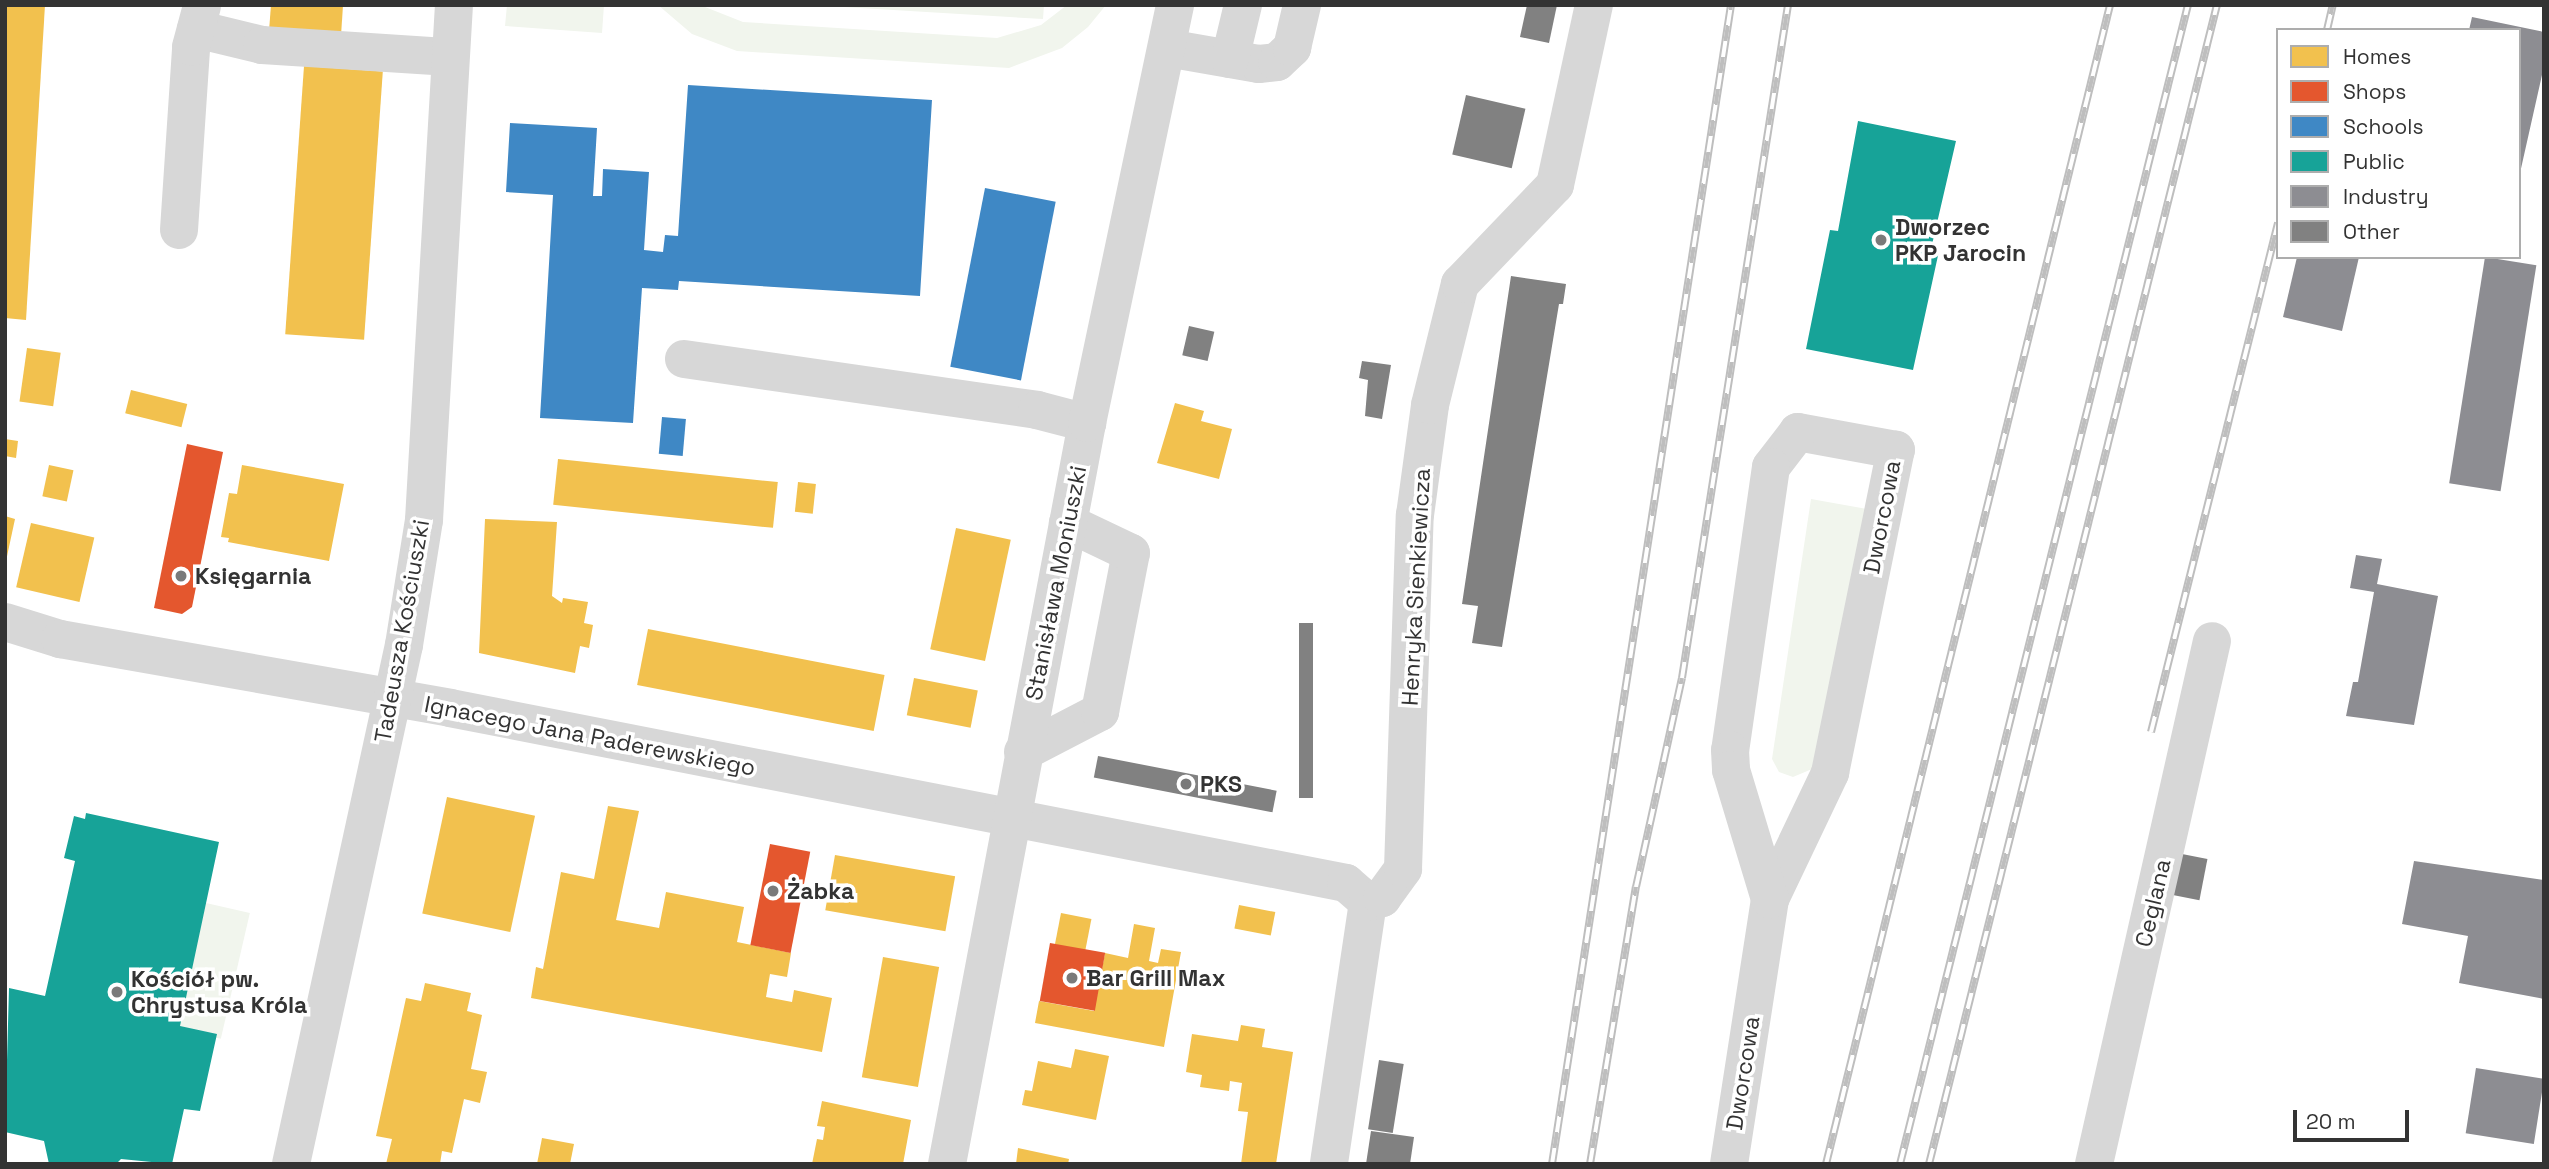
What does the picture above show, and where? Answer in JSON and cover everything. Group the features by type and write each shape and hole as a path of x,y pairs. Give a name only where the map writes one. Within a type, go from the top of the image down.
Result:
{"street":[{"name":"Tadeusza Kościuszki","path":"291,1164 391,697 424,520 454,5"},
{"name":"Stanisława Moniuszki","path":"947,1164 1010,818 1087,423 1175,5"},
{"path":"1230,59 1243,5"},
{"path":"1167,48 1259,64 1277,62 1292,48 1302,5"},
{"name":"Henryka Sienkiewicza","path":"1368,902 1382,898 1403,869 1415,514 1430,405 1460,284 1555,185 1594,5"},
{"path":"179,230 199,17 262,45 450,57"},
{"path":"684,359 1037,410 1087,423"},
{"name":"Dworcowa","path":"1729,1164 1770,900 1830,773 1896,450 1798,432 1771,467 1730,750 1731,770 1770,900"},
{"path":"1023,752 1100,712 1106,686 1131,553 1068,523"},
{"name":"Ignacego Jana Paderewskiego","path":"5,621 60,639 391,697 1010,818"},
{"name":"Ceglana","path":"2094,1164 2212,641"},
{"path":"1010,818 1346,883 1368,902 1329,1164"}],"shaded area":[{"path":"507,5 604,5 602,33 505,26"},
{"path":"658,5 700,5 743,22 997,38 1041,25 1067,5 1106,5 1088,27 1062,48 1009,68 737,51 692,34"},
{"path":"810,5 1044,5 1043,19"},
{"path":"1811,499 1867,509 1812,769 1793,777 1779,772 1772,759"},
{"path":"206,903 250,913 221,1039 177,1029"}],"building: Homes":[{"path":"5,5 45,5 26,320 5,318"},
{"path":"271,5 343,5 341,36 269,31"},
{"path":"304,66 383,72 364,340 285,334"},
{"path":"27,348 61,353 53,406 19,401"},
{"path":"131,390 187,404 181,427 125,413"},
{"path":"1175,403 1204,411 1201,421 1232,429 1219,479 1157,463"},
{"path":"5,439 18,441 16,458 5,456"},
{"path":"558,459 778,482 773,528 553,505"},
{"path":"49,465 73,470 67,501 42,496"},
{"path":"242,465 344,484 329,561 228,542 229,538 221,537 229,493 237,494"},
{"path":"798,482 816,484 813,514 795,512"},
{"path":"5,516 15,519 6,561 5,561"},
{"path":"485,519 557,522 552,596 562,603 563,598 588,602 584,623 593,625 589,648 580,646 575,673 479,653"},
{"path":"31,523 94,538 79,602 16,587"},
{"path":"956,528 1011,540 985,661 930,649"},
{"path":"648,629 885,675 874,731 637,685"},
{"path":"914,678 978,690 971,728 907,715"},
{"path":"447,797 535,816 510,932 422,913"},
{"path":"608,806 639,811 616,920 659,928 666,892 744,907 737,942 791,953 787,977 770,974 766,997 792,1002 794,990 832,998 822,1052 531,998 536,967 543,969 561,872 594,879"},
{"path":"835,855 955,876 945,931 825,910"},
{"path":"1239,905 1275,912 1271,936 1234,929"},
{"path":"1061,913 1091,919 1085,950 1055,944"},
{"path":"1134,924 1155,928 1149,961 1158,963 1161,949 1181,952 1164,1047 1035,1023 1039,1001 1094,1011 1105,953 1128,958"},
{"path":"883,957 939,967 918,1087 862,1077"},
{"path":"425,983 471,993 467,1011 482,1015 471,1069 487,1072 480,1103 464,1099 452,1153 442,1151 440,1164 386,1164 392,1139 376,1136 406,998 421,1001"},
{"path":"1241,1025 1265,1029 1262,1047 1293,1052 1276,1164 1241,1164 1248,1112 1238,1111 1242,1083 1230,1081 1229,1091 1200,1087 1202,1075 1186,1072 1192,1034 1238,1041"},
{"path":"1075,1049 1109,1056 1096,1120 1022,1105 1025,1090 1032,1091 1038,1061 1071,1068"},
{"path":"822,1101 911,1120 903,1164 812,1164 817,1139 823,1140 825,1127 817,1126"},
{"path":"542,1138 574,1144 570,1164 537,1164"},
{"path":"1018,1148 1069,1159 1068,1164 1016,1164"}],"building: Shops":[{"path":"187,444 223,452 192,607 182,614 154,608"},
{"path":"770,844 810,852 791,953 750,945"},
{"path":"1050,943 1105,953 1095,1011 1040,1001"}],"building: Schools":[{"path":"688,85 932,100 920,296 679,281 678,290 642,288 633,423 540,418 553,195 506,192 510,123 597,128 593,196 602,196 603,169 649,172 644,250 663,252 665,235 678,236"},
{"path":"985,188 1056,202 1021,380 950,367"},
{"path":"662,417 686,419 683,456 659,454"}],"building: Public":[{"name":"Dworzec PKP Jarocin","path":"1858,121 1956,141 1931,249 1939,251 1913,370 1806,349 1830,230 1838,231"},
{"name":"Kościół pw. Chrystusa Króla","path":"86,813 219,842 180,1026 217,1034 200,1111 184,1109 172,1164 121,1159 116,1164 49,1164 44,1141 5,1132 9,988 45,996 75,861 64,858 74,816 85,819"}],"building: Industry":[{"path":"2472,17 2544,32 2544,66 2521,169 2521,28 2469,28"},
{"path":"2297,259 2359,259 2342,331 2283,317"},
{"path":"2485,259 2536,265 2501,491 2449,483"},
{"path":"2356,555 2382,559 2377,584 2438,596 2414,725 2346,716 2353,682 2358,682 2374,592 2350,588"},
{"path":"2414,861 2544,880 2544,999 2459,983 2468,936 2402,924"},
{"path":"2476,1068 2544,1079 2534,1144 2466,1133"}],"building: Other":[{"path":"1527,5 1557,5 1549,43 1520,37"},
{"path":"1466,95 1525,109 1512,168 1452,154"},
{"path":"1511,276 1566,284 1563,304 1559,304 1502,647 1472,643 1478,606 1462,604"},
{"path":"1189,326 1214,332 1208,361 1182,355"},
{"path":"1362,361 1391,365 1382,419 1365,416 1368,380 1359,378"},
{"path":"1299,623 1313,623 1313,798 1299,798"},
{"name":"PKS","path":"1098,756 1277,791 1272,812 1094,778"},
{"path":"2177,853 2207,859 2199,900 2169,894"},
{"path":"1379,1060 1404,1064 1393,1133 1368,1129"},
{"path":"1371,1131 1414,1137 1410,1164 1366,1164"}],"railway":[{"path":"1552,1164 1731,5"},
{"path":"1590,1164 1636,887 1682,678 1788,5"},
{"path":"1826,1164 2110,5"},
{"path":"1900,1164 2188,5"},
{"path":"1929,1164 2217,5"},
{"path":"2327,28 2333,5"},
{"path":"2151,732 2276,231"}],"place":[{"name":"Dworzec PKP Jarocin","path":"1881,240"},
{"name":"Księgarnia","path":"181,576"},
{"name":"PKS","path":"1186,784"},
{"name":"Żabka","path":"773,891"},
{"name":"Bar Grill Max","path":"1072,978"},
{"name":"Kościół pw. Chrystusa Króla","path":"117,992"}]}
